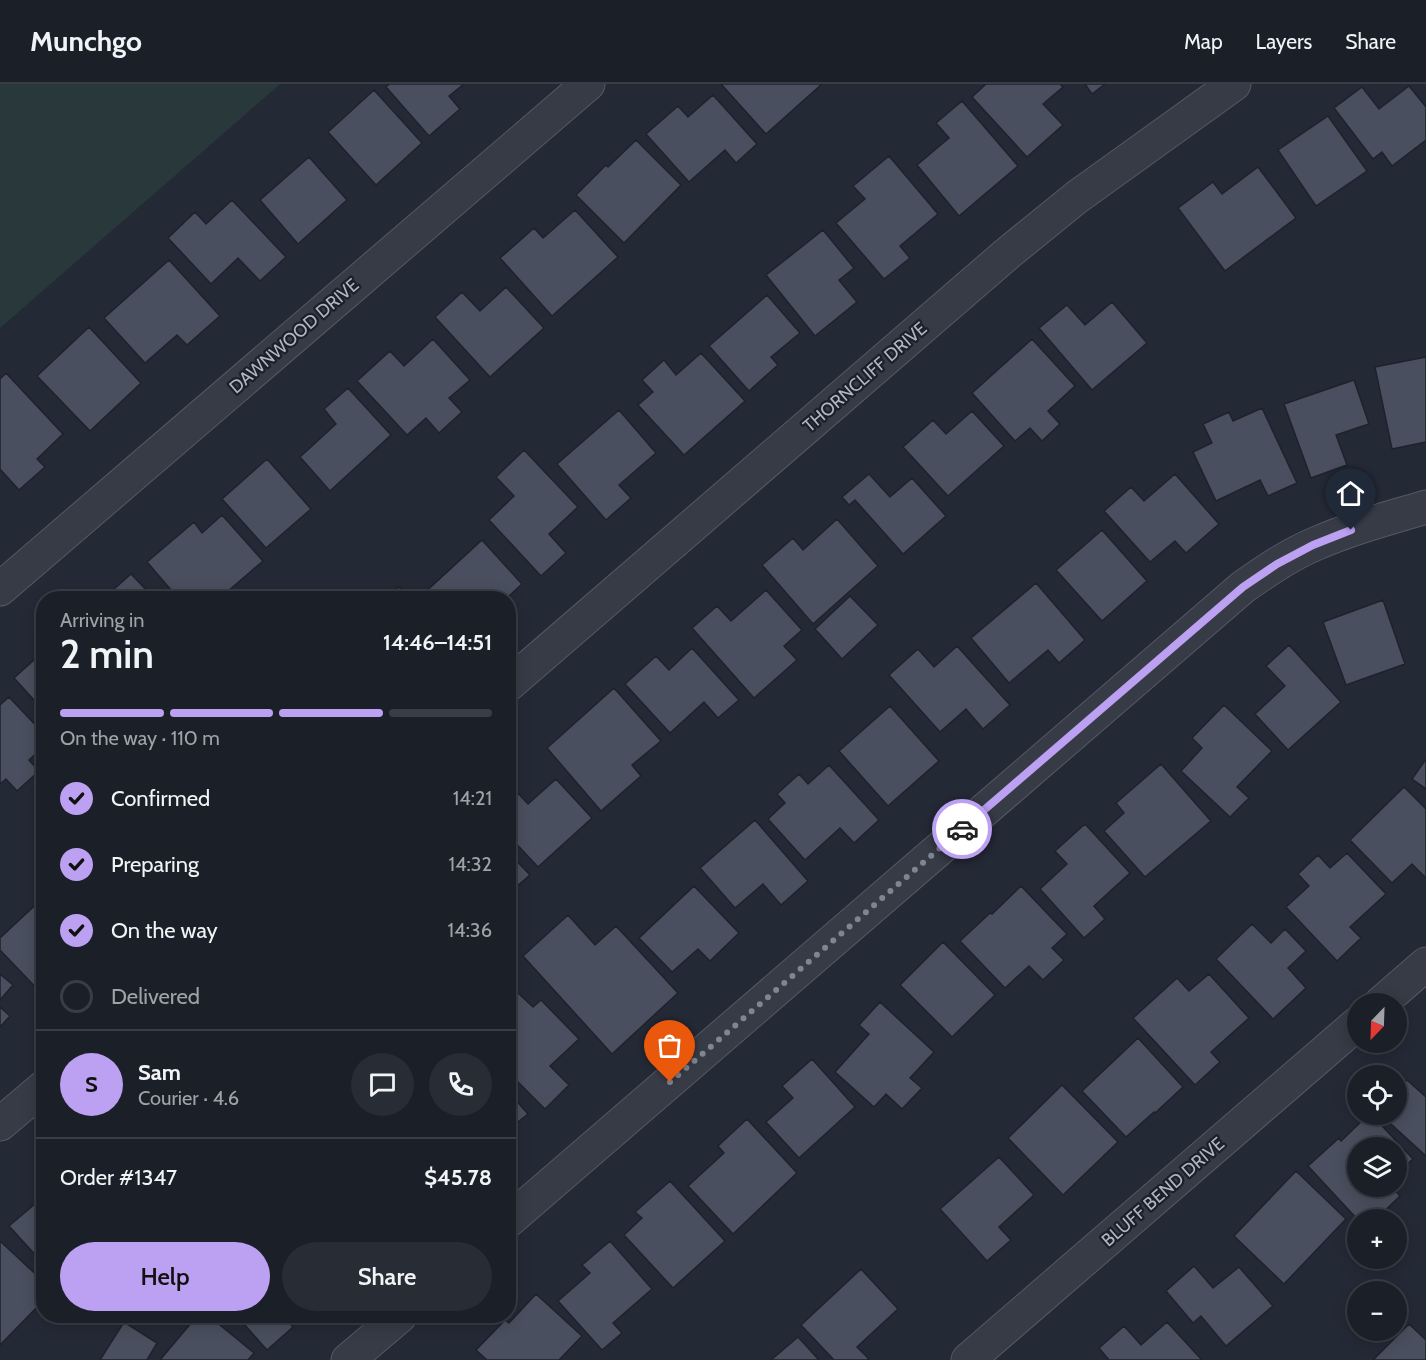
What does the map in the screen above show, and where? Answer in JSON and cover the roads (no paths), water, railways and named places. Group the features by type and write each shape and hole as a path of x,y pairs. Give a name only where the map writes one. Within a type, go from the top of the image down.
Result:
{"street":[{"name":"DAWNWOOD DRIVE","path":"0,589 588,84"},
{"name":"THORNCLIFF DRIVE","path":"516,678 1008,254 1077,197 1234,84"},
{"path":"516,1214 1243,587 1277,564 1313,545 1351,530 1426,507"},
{"path":"1393,993 1426,964"},
{"name":"BLUFF BEND DRIVE","path":"968,1360 1347,1033"},
{"path":"0,1124 36,1094"},
{"path":"348,1360 391,1323"}]}
